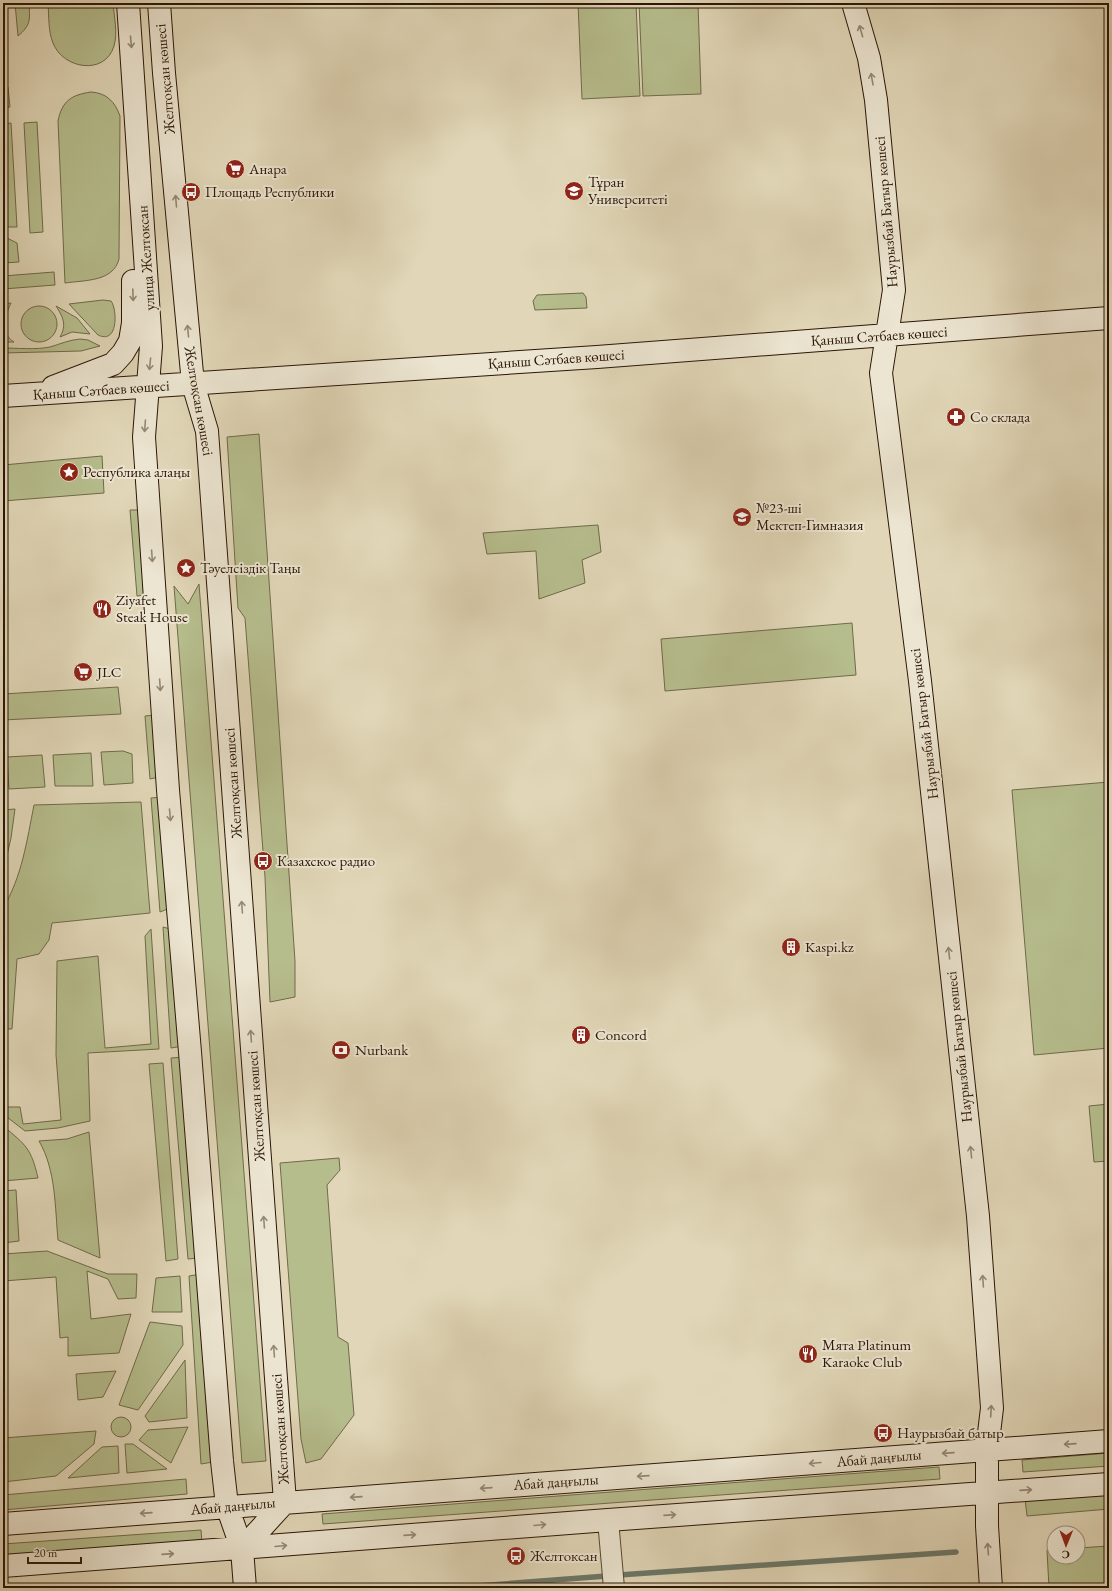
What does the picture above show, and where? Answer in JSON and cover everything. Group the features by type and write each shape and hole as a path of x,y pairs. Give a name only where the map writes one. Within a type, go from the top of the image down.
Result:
{"main road":[{"name":"Желтоқсан көшесі","path":"128,3 138,130"},
{"name":"Желтоқсан көшесі","path":"159,3 164,73 193,384 208,431 285,1502 242,1549"},
{"name":"Наурызбай Батыр көшесі","path":"852,3 869,58 876,100 894,290 881,373 921,689 978,1216 992,1408 987,1450"},
{"path":"133,74 164,73"},
{"path":"34,395 113,364 123,353 130,341 134,310 133,260 138,130"},
{"name":"улица Желтоксан","path":"138,130 152,346 147,387"},
{"name":"Қаныш Сәтбаев көшесі","path":"3,396 589,357 1109,318"},
{"path":"147,387 144,436 162,706 222,1461 227,1506 242,1549 246,1588"},
{"name":"Абай даңғылы","path":"3,1524 1109,1441"},
{"path":"987,1450 987,1526 991,1588"},
{"path":"3,1566 1109,1484"}],"street":[{"path":"608,1520 614,1588"}],"green space":[{"path":"15,3 29,3 30,14 29,22 18,36"},
{"path":"48,3 113,3 116,36 114,46 109,56 102,62 84,66 65,59 58,52 51,38"},
{"path":"578,3 636,3 640,96 582,99"},
{"path":"639,3 698,3 701,94 643,96"},
{"path":"3,84 8,87 10,107 3,108"},
{"path":"91,92 102,94 110,99 116,106 120,116 119,259 116,267 105,276 65,283 58,121 62,108 68,100 78,95"},
{"path":"37,122 43,232 30,233 24,123"},
{"path":"11,123 17,227 7,227 3,225 3,124"},
{"path":"3,236 17,243 19,262 3,263"},
{"path":"54,272 55,285 3,289 3,276"},
{"path":"583,293 586,297 587,308 535,310 533,301 537,295"},
{"path":"103,300 111,301 115,317 113,330 110,335 105,337 98,335 69,304"},
{"path":"11,303 7,313 5,329 10,339 14,342 3,342 3,304"},
{"path":"43,306 52,311 56,317 56,331 52,337 43,342 35,342 26,337 22,331 21,320 26,311 32,307"},
{"path":"56,306 77,318 90,334 72,332 60,337 64,325 61,314"},
{"path":"80,339 88,340 100,346 81,351 3,353 3,348 44,348"},
{"path":"259,434 295,961 295,997 270,1002 265,877 245,618 238,608 227,437"},
{"path":"102,456 104,493 3,501 3,465"},
{"path":"130,510 139,510 145,595 137,596"},
{"path":"598,525 601,552 582,560 585,583 539,599 536,551 487,554 483,533"},
{"path":"199,584 266,1461 242,1463 174,586 188,604"},
{"path":"852,623 856,675 665,691 661,639"},
{"path":"118,687 121,714 3,720 3,694"},
{"path":"156,715 159,777 150,779 145,716"},
{"path":"123,751 132,754 133,783 104,785 101,752"},
{"path":"91,753 93,786 55,786 53,755"},
{"path":"42,755 45,787 9,789 7,757"},
{"path":"1109,782 1109,1048 1034,1055 1012,790"},
{"path":"162,797 170,908 160,912 151,798"},
{"path":"141,802 150,913 52,923 49,940 39,954 17,959 12,1029 3,1029 3,908 10,896 19,871 34,805"},
{"path":"15,809 11,838 3,873 3,810"},
{"path":"163,927 174,930 183,1046 171,1048"},
{"path":"151,929 159,1049 88,1053 90,1121 58,1128 25,1131 3,1114 3,1107 20,1107 23,1124 61,1120 56,1055 57,961 98,956 105,1048 151,1044 145,936"},
{"path":"185,1057 199,1258 188,1259 171,1058"},
{"path":"163,1063 178,1259 166,1261 149,1064"},
{"path":"1109,1104 1109,1161 1094,1162 1089,1106"},
{"path":"3,1126 22,1143 30,1153 38,1178 3,1181"},
{"path":"89,1132 100,1258 58,1240 52,1177 45,1152 39,1141 67,1139"},
{"path":"339,1158 340,1170 327,1185 338,1337 348,1343 354,1415 321,1459 306,1463 301,1439 280,1163"},
{"path":"16,1190 19,1241 3,1243 3,1191"},
{"path":"47,1251 108,1274 137,1274 136,1298 118,1299 108,1279 87,1271 91,1319 131,1314 119,1353 68,1356 68,1337 60,1338 56,1277 3,1281 3,1254"},
{"path":"201,1274 213,1462 201,1464 189,1276"},
{"path":"180,1276 182,1312 152,1312 156,1278"},
{"path":"150,1322 182,1326 183,1345 138,1410 119,1405"},
{"path":"185,1360 187,1418 149,1422 145,1416"},
{"path":"116,1371 103,1397 78,1400 76,1374"},
{"path":"117,1417 125,1417 131,1423 131,1431 125,1437 117,1437 111,1431 111,1423"},
{"path":"188,1427 171,1463 139,1440 148,1430"},
{"path":"96,1431 94,1444 56,1476 3,1482 3,1438"},
{"path":"125,1444 133,1444 167,1469 127,1473"},
{"path":"118,1446 119,1473 68,1478 102,1447"},
{"path":"1109,1453 1109,1466 1023,1472 1022,1460"},
{"path":"939,1467 940,1479 323,1524 322,1514"},
{"path":"186,1479 187,1494 3,1510 3,1495"},
{"path":"1109,1484 1109,1509 1027,1516 1024,1490"},
{"path":"201,1530 202,1542 3,1556 3,1544"},
{"path":"1109,1546 1109,1588 1049,1588 1048,1565 1086,1565 1086,1547"}],"waterway":[{"path":"451,1588 956,1552"}],"place":[{"name":"Анара","path":"235,169"},
{"name":"Тұран Университеті","path":"574,191"},
{"name":"Площадь Республики","path":"191,192"},
{"name":"Со склада","path":"956,417"},
{"name":"Республика алаңы","path":"69,472"},
{"name":"№23-ші Мектеп-Гимназия","path":"742,517"},
{"name":"Тәуелсіздік Таңы","path":"186,568"},
{"name":"Ziyafet Steak House","path":"102,609"},
{"name":"JLC","path":"83,672"},
{"name":"Казахское радио","path":"263,861"},
{"name":"Kaspi.kz","path":"791,947"},
{"name":"Concord","path":"581,1035"},
{"name":"Nurbank","path":"341,1050"},
{"name":"Мята Platinum Karaoke Club","path":"808,1354"},
{"name":"Наурызбай батыр","path":"883,1433"},
{"name":"Желтоксан","path":"516,1556"}]}
